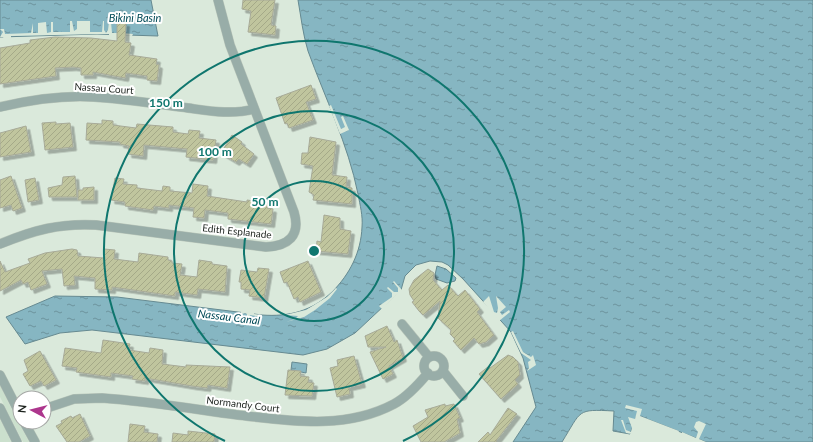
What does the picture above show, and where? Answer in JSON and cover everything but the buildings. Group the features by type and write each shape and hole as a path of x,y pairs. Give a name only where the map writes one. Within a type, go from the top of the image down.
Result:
{"street":[{"name":"Edith Esplanade","path":"0,244 37,230 71,224 96,225 266,247 275,247 286,242 295,233 295,216 230,45 218,0"},
{"name":"Nassau Court","path":"0,107 77,96 108,98 226,112 246,112 254,109"},
{"path":"402,324 429,357"},
{"path":"435,355 441,358 445,364 443,371 438,376 428,373 424,364 429,357 435,355"},
{"path":"443,371 463,396"},
{"name":"Normandy Court","path":"52,406 74,398 102,398 293,422 328,422 361,415 394,404 406,395 428,373"},
{"path":"0,375 12,398"},
{"path":"0,408 17,442"},
{"path":"28,430 35,442"}],"shaded area":[{"path":"0,386 12,410 12,420 0,397"},
{"path":"0,420 4,427 11,442 0,442"},
{"path":"17,430 22,430 29,442 23,442"}],"water":[{"name":"Bikini Basin","path":"0,0 151,0 158,36 97,34 0,37"},
{"name":"Nassau Canal","path":"298,0 813,0 813,442 706,442 637,415 630,434 613,431 614,411 593,410 586,411 577,418 562,442 513,442 536,407 523,358 511,332 463,279 448,265 442,262 430,261 416,265 405,276 401,290 355,333 327,349 303,355 92,330 60,333 25,344 6,317 55,296 117,297 262,315 282,315 291,314 316,304 332,292 344,278 357,254 361,236 361,210 354,175 336,121 308,51 303,32"},
{"path":"437,266 446,269 456,278 455,281 447,283 436,279 435,275"},
{"path":"292,362 307,364 306,373 291,370"}],"pier":[{"path":"70,21 72,21 74,31 77,29 77,21 90,21 90,32 102,32 104,21 104,30 106,33 109,22 111,22 112,33 119,33 120,30 117,30 117,23 126,23 122,33 133,34 132,36 109,36 109,34 97,34 11,36 11,38 4,39 3,37 0,37 3,32 0,29 4,29 5,34 31,33 33,23 33,33 38,33 38,23 46,22 47,33 51,32 51,22 53,22 53,32 70,32"},
{"path":"331,105 341,129 345,127 341,117 343,116 349,130 340,134 329,106"},
{"path":"394,281 402,290 382,309 379,306 392,297 392,293 387,288 388,287 394,292 398,292 398,288 393,282"},
{"path":"336,288 337,289 330,298 315,310 304,317 286,322 295,319 298,316 285,315 306,310 327,297"},
{"path":"489,296 494,312 497,313 498,308 496,296 506,307 500,312 502,315 509,310 510,312 499,321 483,302"},
{"path":"241,311 254,312 254,314 262,315 262,317 250,315 249,319 253,320 253,324 246,323 247,314 245,313 242,314 240,322"},
{"path":"513,331 523,352 531,357 533,355 536,365 527,371 529,368 528,362 531,360 521,353 511,332"},
{"path":"626,405 642,409 640,416 679,431 678,433 638,418 632,434 626,433 621,420 623,420 626,430 631,432 632,428 628,417 635,419 637,411 625,408"},
{"path":"699,421 706,424 699,439 706,442 700,442 682,434 682,432 696,438 698,432 694,427 696,422"}]}
